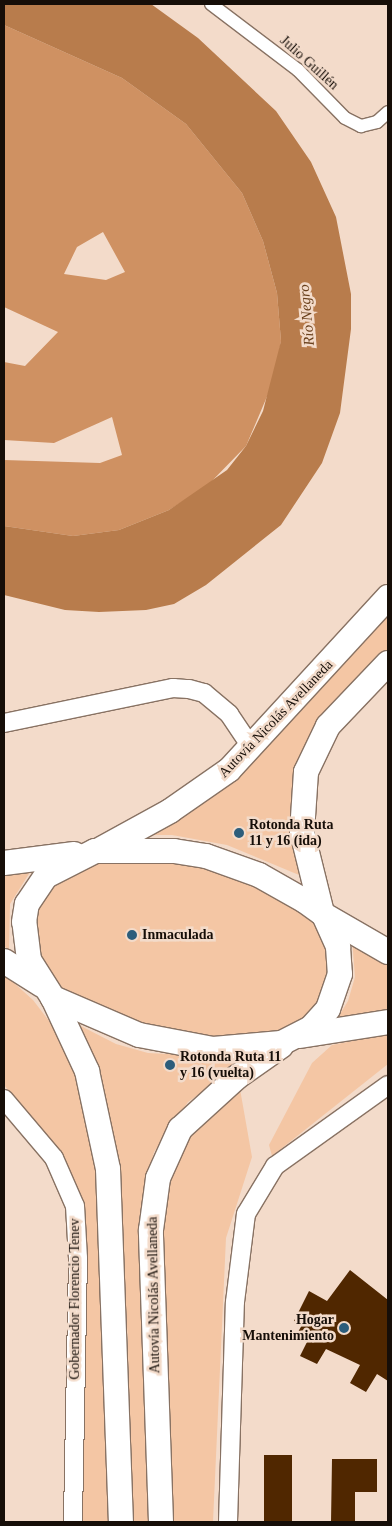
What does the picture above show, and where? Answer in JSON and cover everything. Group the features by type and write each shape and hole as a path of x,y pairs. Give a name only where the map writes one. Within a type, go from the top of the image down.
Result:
{"highway":[{"name":"Autovía Nicolás Avellaneda","path":"48,992 26,945 27,904 46,876 194,796 251,747 388,598"},
{"path":"323,914 302,832 306,772 328,726 388,663"},
{"path":"4,863 93,852 174,851 206,856 259,875 388,952"},
{"name":"Autovía Nicolás Avellaneda","path":"161,1522 151,1230 158,1178 180,1129 237,1077 295,1037 328,1009 338,985 338,947 323,914"},
{"path":"4,961 48,992 104,1022 176,1045 249,1049 295,1037 388,1022"},
{"path":"48,992 87,1071 108,1169 121,1522"}],"street":[{"name":"Julio Guillén","path":"211,4 298,70 346,118 361,126 377,122 388,112"},
{"path":"4,723 173,688 190,688 204,693 228,714 251,747"},
{"path":"228,1522 235,1302 246,1214 275,1166 388,1085"},
{"name":"Gobernador Florencio Tenev","path":"4,1099 61,1170 76,1216 73,1522"}],"shaded area":[{"path":"4,25 122,78 186,124 242,193 263,241 277,293 281,341 274,380 246,446 207,486 169,510 119,530 73,536 4,526 4,460 100,463 122,455 112,417 54,443 4,440 4,362 25,366 58,332 4,307","holes":["103,232 125,272 106,280 64,274 77,247"]},
{"path":"388,616 388,652 294,781 289,828 299,875 227,845 172,835 143,835 258,755"},
{"path":"150,857 236,873 318,921 333,966 314,1014 281,1031 226,1040 145,1029 64,991 52,980 43,967 33,928 37,906 51,886 97,862"},
{"path":"4,868 32,869 10,904 9,950 4,946"},
{"path":"352,939 388,958 388,1015 334,1024 348,1001 355,977"},
{"path":"4,974 33,1000 69,1047 96,1127 113,1522 82,1522 82,1201 52,1144 4,1085"},
{"path":"75,1023 116,1044 148,1053 243,1058 245,1061 188,1102 154,1152 146,1182 153,1522 130,1522 128,1341 119,1209"},
{"path":"388,1034 388,1064 272,1156 269,1145 312,1063 332,1045"},
{"path":"240,1089 252,1157 226,1238 213,1522 168,1522 160,1237 170,1175 192,1134"}],"water":[{"name":"Río Negro","path":"4,4 151,4 198,38 276,111 311,162 336,217 351,294 351,329 340,413 322,463 281,525 206,585 174,604 146,610 99,612 65,610 4,595 4,526 73,536 119,530 169,510 227,470 246,446 263,411 281,341 277,293 263,241 242,193 186,124 122,78 4,25"}],"building":[{"name":"Hogar Mantenimiento","path":"350,1270 388,1300 388,1381 377,1374 366,1392 350,1383 360,1365 326,1349 317,1364 300,1356 309,1338 298,1332 302,1325 294,1321 309,1291 327,1301"},
{"path":"264,1455 292,1455 292,1522 264,1522"},
{"path":"332,1459 377,1459 377,1492 355,1492 355,1522 331,1522"}],"place":[{"name":"Rotonda Ruta 11 y 16 (ida)","path":"239,833"},
{"name":"Inmaculada","path":"132,935"},
{"name":"Rotonda Ruta 11 y 16 (vuelta)","path":"170,1065"},
{"name":"Hogar Mantenimiento","path":"344,1328"}]}
